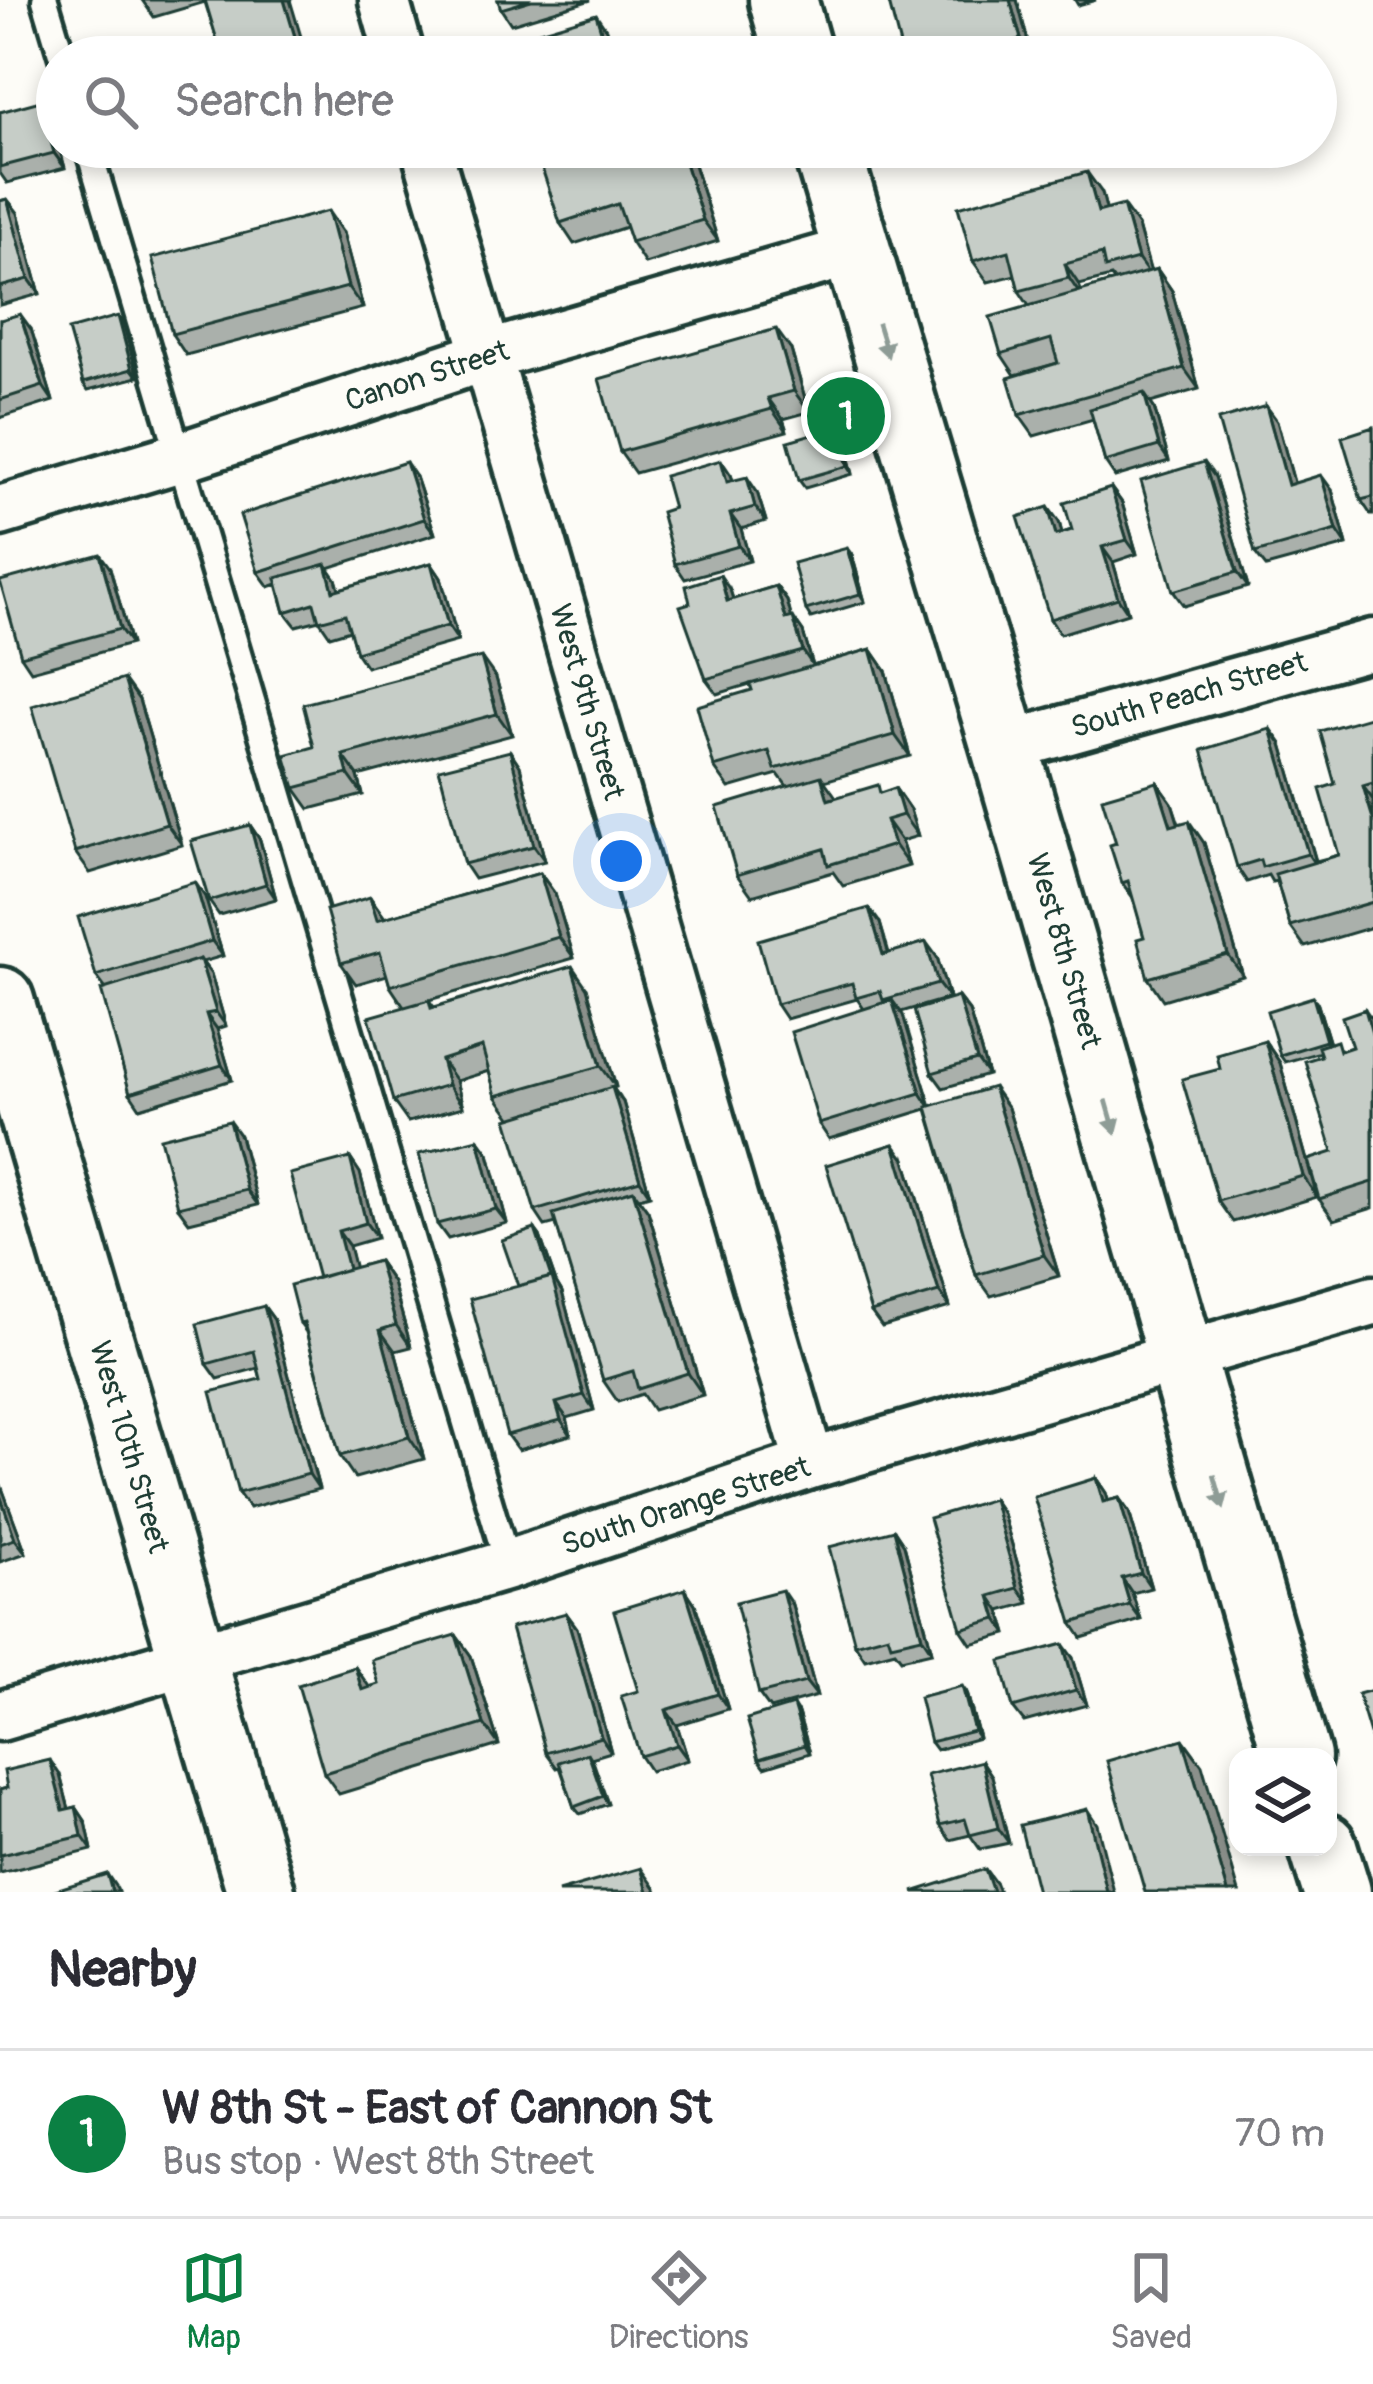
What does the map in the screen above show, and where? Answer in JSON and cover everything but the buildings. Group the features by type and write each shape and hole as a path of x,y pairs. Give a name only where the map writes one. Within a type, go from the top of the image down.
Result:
{"main road":[{"path":"783,0 794,36"},
{"name":"West 8th Street","path":"832,168 1294,1748"},
{"name":"West 10th Street","path":"0,1001 261,1892"},
{"path":"1326,1856 1336,1892"}],"street":[{"path":"384,0 394,36"},
{"name":"West 9th Street","path":"432,168 810,1464"},
{"name":"Canon Street","path":"0,511 485,356 856,250"},
{"name":"South Peach Street","path":"1005,747 1373,644"},
{"name":"South Orange Street","path":"0,1716 508,1565 810,1464 1373,1301"}],"lane":[{"path":"45,0 56,36"},
{"path":"94,168 508,1565"}],"place":[{"name":"W 8th St - East of Cannon St","path":"846,416"}]}
